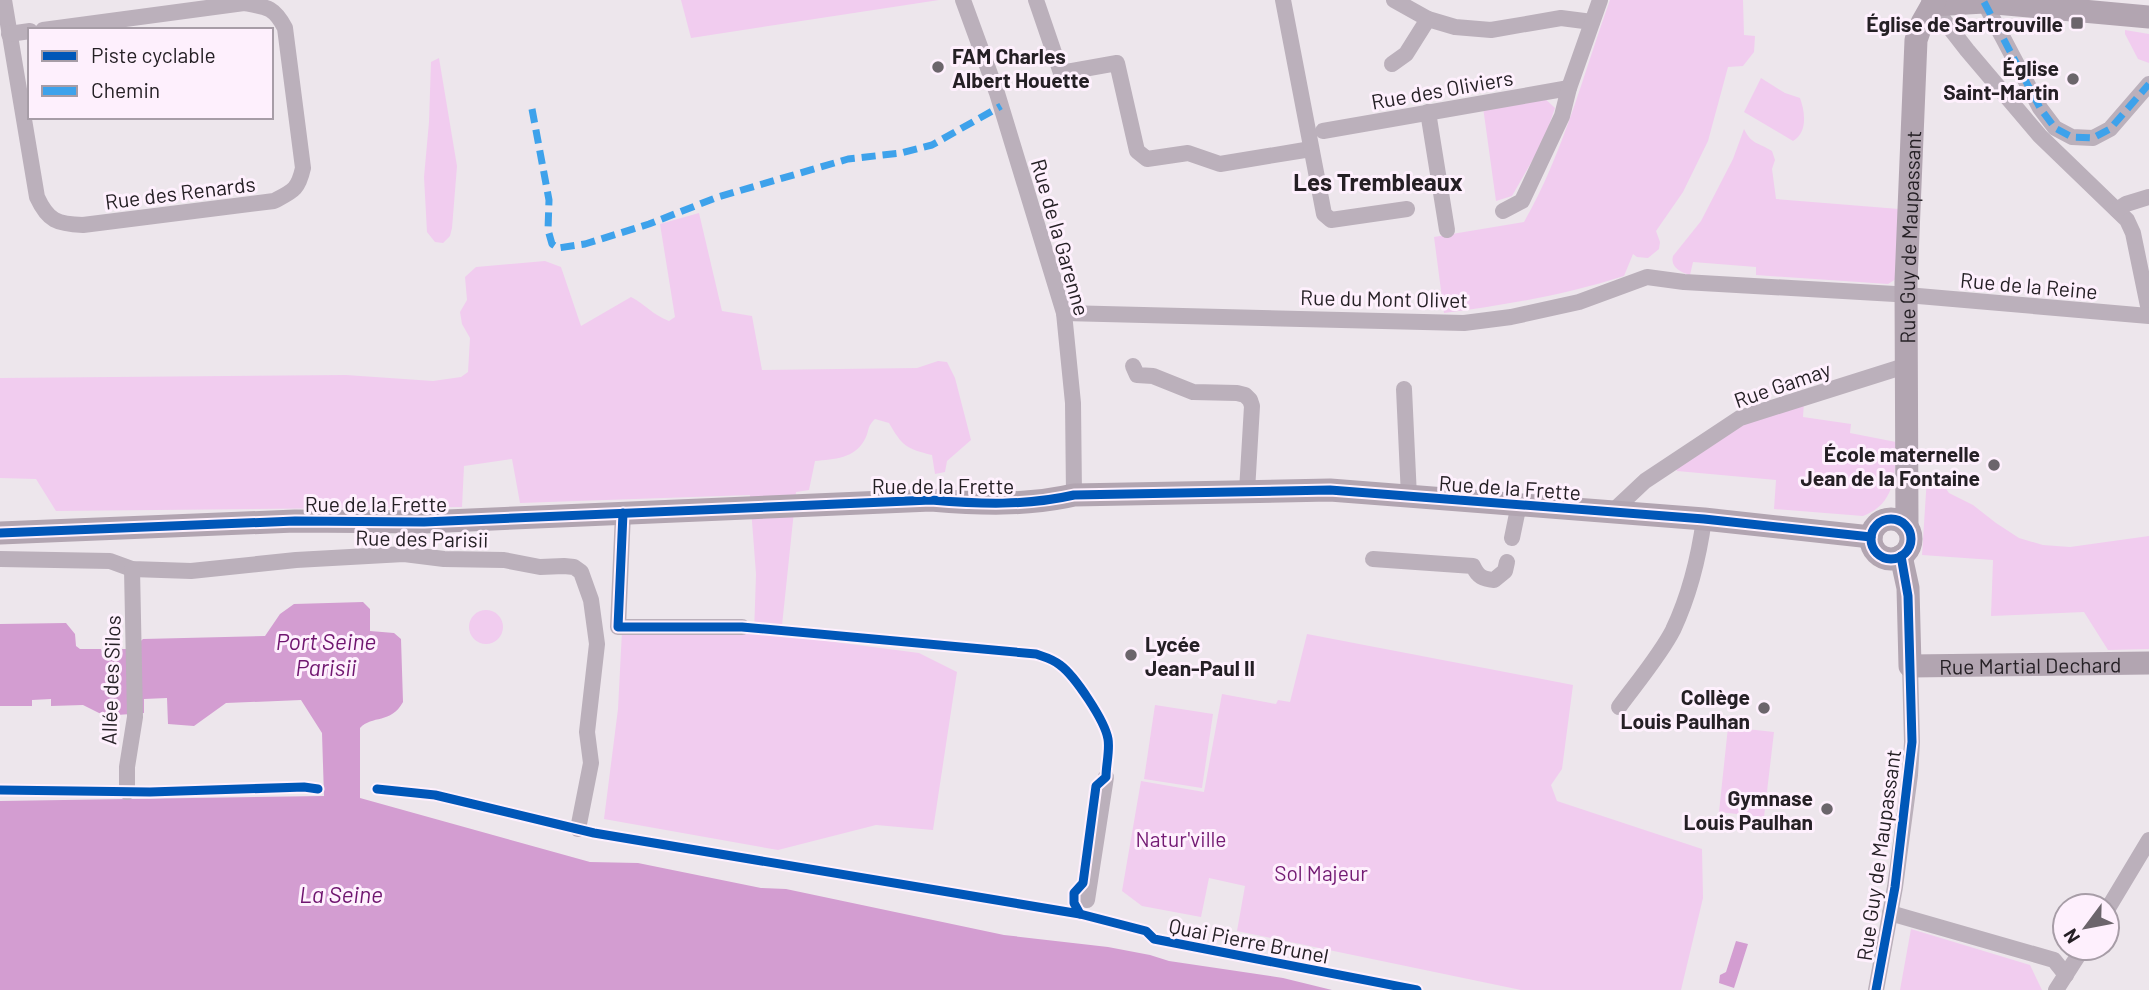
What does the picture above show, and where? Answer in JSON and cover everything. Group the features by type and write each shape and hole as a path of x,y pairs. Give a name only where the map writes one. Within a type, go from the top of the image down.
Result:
{"street":[{"name":"Rue des Renards","path":"4,0 37,197 43,211 54,221 83,225 274,201 293,191 300,183 303,168 285,28 278,14 265,6 244,3 58,28"},
{"name":"Rue de la Garenne","path":"963,0 997,93 1064,313 1073,403 1074,495"},
{"path":"1036,0 1061,72 1117,64 1137,151 1147,159 1188,153 1220,164 1311,149"},
{"path":"1283,0 1324,214 1331,220 1407,209"},
{"path":"1394,0 1429,19 1455,27 1491,30 1561,18 1592,22"},
{"path":"1503,211 1522,201 1562,116 1600,0"},
{"path":"2114,0 2147,17"},
{"path":"1975,1 2055,128 2072,136 2093,138 2110,129 2149,84"},
{"path":"1932,2 2049,3 2092,13 2147,17"},
{"path":"1932,2 1967,50 2040,136 2127,220 2133,233 2149,314"},
{"name":"Rue Guy de Maupassant","path":"1898,523 1909,503 1906,296 1916,40 1932,2"},
{"path":"1392,64 1406,54 1429,19"},
{"path":"9,34 28,32"},
{"name":"Rue des Oliviers","path":"1322,131 1569,88"},
{"path":"1428,112 1447,230"},
{"path":"2117,210 2126,204 2149,197"},
{"name":"Rue du Mont Olivet","path":"1064,313 1464,323 1511,317 1578,302 1647,277 1684,282 1906,296"},
{"name":"Rue de la Reine","path":"1906,296 2149,314"},
{"name":"Rue Gamay","path":"1612,512 1645,481 1740,418 1908,365"},
{"path":"1133,366 1137,375 1153,376 1193,392 1237,393 1250,400 1252,406 1247,491"},
{"name":"Rue de la Frette","path":"1404,388 1409,497"},
{"name":"Rue de la Frette","path":"6,532 295,521 424,522 931,500 982,504 1037,502 1074,495 1330,490 1704,519 1871,537"},
{"path":"1512,538 1518,504"},
{"path":"618,627 622,513"},
{"path":"1619,707 1671,633 1681,612 1696,562 1704,519"},
{"path":"1898,523 1910,533 1910,546 1902,556 1895,559 1882,557 1874,549 1871,537 1877,525 1898,523"},
{"name":"Rue des Parisii","path":"0,559 110,561 132,569 191,571 296,560 404,554 444,559 503,560 540,567 574,567 582,572 591,600 597,644 587,733 591,763 578,829"},
{"name":"Rue Guy de Maupassant","path":"1877,990 1891,914 1912,742 1908,588 1902,556"},
{"path":"1373,559 1473,566 1476,574 1484,579 1494,580 1505,571 1507,562"},
{"name":"Allée des Silos","path":"127,792 127,766 135,717 132,569"},
{"path":"595,629 742,627"},
{"name":"Rue Martial Dechard","path":"1910,666 2149,663"},
{"path":"1087,900 1106,777"},
{"path":"2118,892 2149,840"},
{"path":"1891,914 2054,960 2066,975"},
{"path":"2056,990 2074,962"}],"green space":[{"path":"681,0 939,0 691,38"},
{"path":"1610,0 1743,0 1744,35 1755,36 1754,52 1743,66 1728,67 1708,141 1683,192 1656,231 1660,242 1659,249 1648,258 1633,254 1624,276 1602,283 1535,299 1444,313 1434,237 1524,222 1562,141"},
{"path":"2125,30 2149,34 2149,63 2138,59"},
{"path":"439,58 457,166 452,228 450,236 443,243 435,242 427,232 424,177 431,62"},
{"path":"1761,78 1785,93 1800,98 1804,115 1803,127 1793,141 1744,112"},
{"path":"1542,96 1555,108 1544,140 1512,196 1496,201 1483,107"},
{"path":"1744,129 1753,141 1772,151 1775,160 1772,169 1776,199 1899,209 1896,279 1888,284 1756,275 1756,267 1693,262 1690,275 1677,268 1672,260 1673,256 1701,221 1733,159"},
{"path":"699,213 722,311 752,316 762,370 917,368 938,361 947,362 955,378 971,440 947,461 945,472 935,474 932,455 906,445 889,423 875,419 856,451 843,457 815,461 809,490 796,492 781,635 919,653 957,672 933,830 876,825 778,850 604,819 618,709 622,631 754,634 756,574 750,495 520,503 512,459 464,466 462,507 56,511 36,479 0,478 0,378 346,375 433,381 461,377 468,372 470,338 462,324 460,312 467,300 465,277 476,267 545,261 561,267 581,326 631,297 669,321 675,317 660,224"},
{"path":"1804,401 1803,417 1851,424 1850,433 1896,442 1892,486 1882,503 1874,510 1863,516 1774,509 1776,480 1677,471 1675,468 1741,423"},
{"path":"1927,477 1938,477 1949,493 1973,505 2019,538 2043,545 2070,547 2149,536 2149,649 2108,650 2084,612 1991,616 1993,560 1922,555"},
{"path":"486,610 498,615 503,627 498,639 486,644 474,639 469,627 474,615"},
{"path":"1307,634 1573,685 1562,769 1551,785 1557,801 1702,849 1703,898 1681,990 1521,990 1237,931 1245,886 1209,878 1201,917 1142,906 1122,891 1141,781 1204,792 1222,694 1276,704 1278,700 1290,702"},
{"path":"1155,705 1213,714 1202,788 1144,779"},
{"path":"1728,727 1774,732 1764,817 1719,812"},
{"path":"1911,929 2030,965 2042,990 1900,990"}],"water":[{"name":"La Seine","path":"363,602 370,609 370,631 394,633 401,639 403,702 393,714 360,728 360,798 590,862 638,863 761,888 786,889 1004,935 1108,947 1169,961 1283,978 1332,990 0,990 0,801 324,796 322,733 301,700 226,703 194,726 168,724 167,698 144,699 144,713 117,715 99,713 83,705 51,706 51,699 32,700 32,706 0,706 0,624 66,623 75,634 76,646 80,649 101,649 102,653 106,653 110,658 115,653 120,653 120,649 132,649 143,639 265,636 280,614 294,604"},
{"path":"1736,941 1748,944 1734,988 1719,983 1720,975 1726,972"}],"marked path":[{"path":"1984,2 2040,108 2055,128 2072,137 2093,138 2110,129 2149,84"},
{"path":"532,109 549,200 548,230 552,244 558,248 585,244 649,224 718,197 848,159 901,153 932,145 1001,106"}],"cycle path":[{"path":"0,533 295,521 424,522 931,500 1002,503 1074,495 1330,490 1704,519 1871,537"},
{"path":"623,513 618,627 742,627 1036,654 1060,665 1081,689 1095,711 1106,731 1108,743 1106,777 1096,786 1083,883 1074,893 1074,903 1080,914"},
{"path":"1891,519 1905,525 1911,539 1905,553 1891,559 1877,553 1871,539 1877,525 1891,519"},
{"path":"1876,990 1895,887 1912,742 1908,596 1901,556"},
{"path":"0,790 150,792 304,787 318,789"},
{"name":"Quai Pierre Brunel","path":"377,789 435,795 594,833 1080,914 1146,931 1154,939 1417,990"}],"place":[{"name":"Église de Sartrouville","path":"2077,23"},
{"name":"FAM Charles Albert Houette","path":"938,67"},
{"name":"Église Saint-Martin","path":"2073,79"},
{"name":"École maternelle Jean de la Fontaine","path":"1994,465"},
{"name":"Lycée Jean-Paul II","path":"1131,655"},
{"name":"Collège Louis Paulhan","path":"1764,708"},
{"name":"Gymnase Louis Paulhan","path":"1827,809"}],"district":[{"name":"Les Trembleaux","path":"1378,181"}],"water label":[{"name":"Port Seine Parisii","path":"326,654"}],"park label":[{"name":"Natur'ville","path":"1181,838"},
{"name":"Sol Majeur","path":"1321,872"}]}
